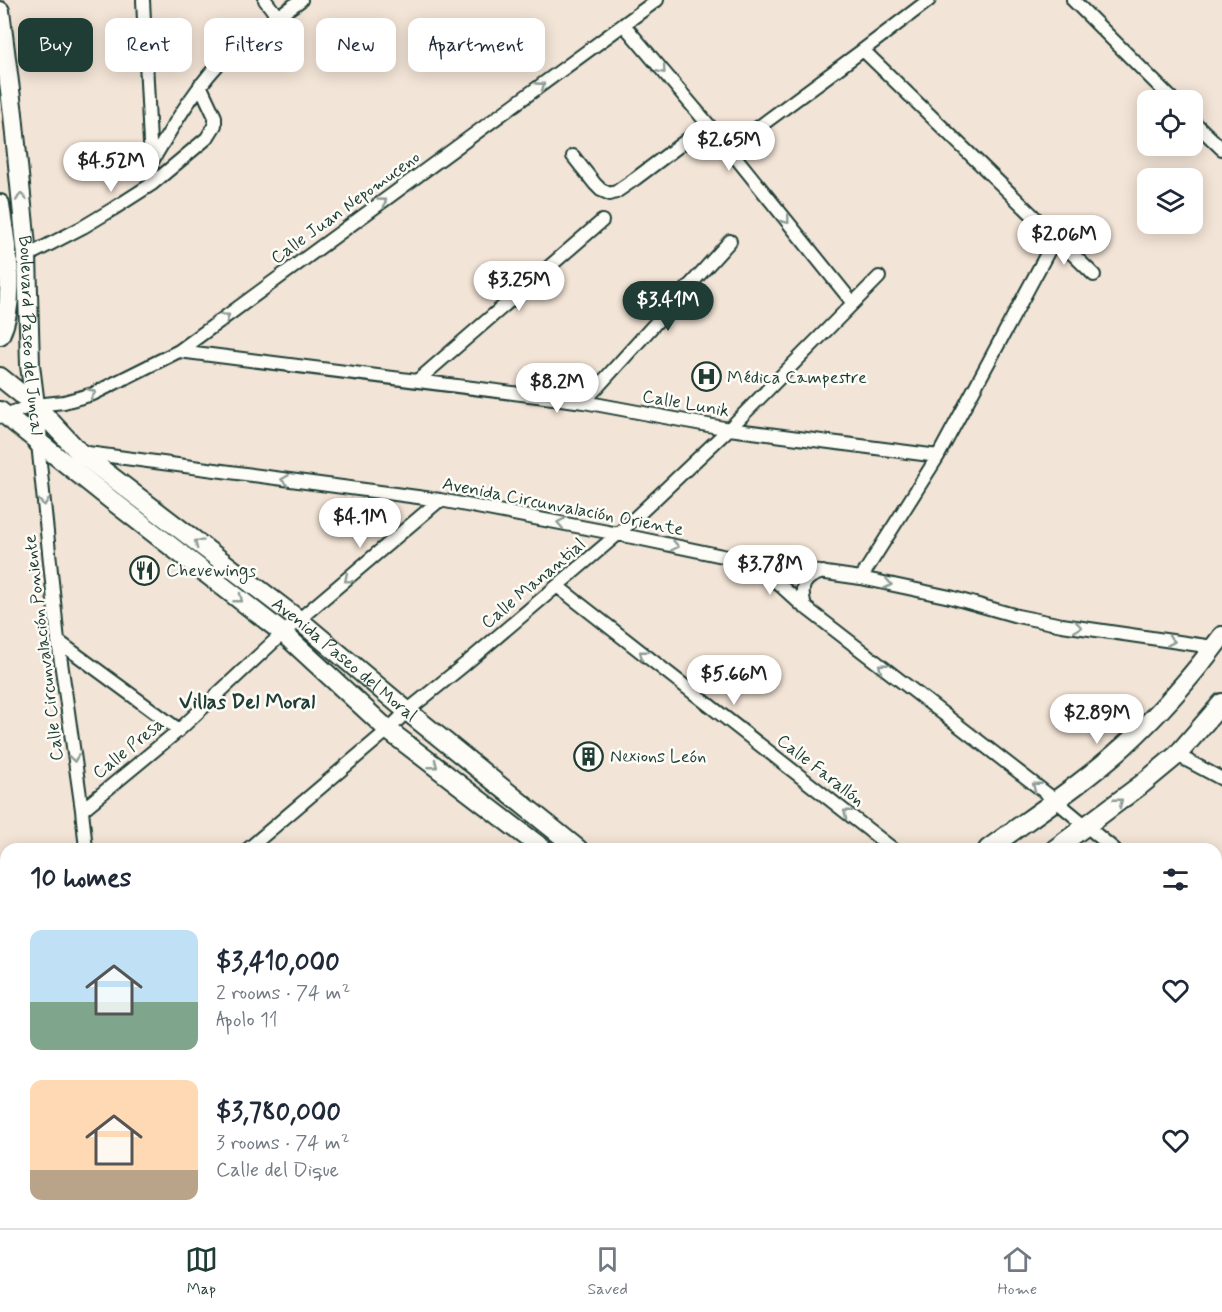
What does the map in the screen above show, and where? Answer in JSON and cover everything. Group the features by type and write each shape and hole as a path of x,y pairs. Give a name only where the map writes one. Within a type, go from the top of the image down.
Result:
{"street":[{"path":"143,0 152,184"},
{"path":"265,0 278,17"},
{"path":"152,163 200,85 231,51 302,0"},
{"name":"Calle Juan Nepomuceno","path":"1,414 93,394 179,351 657,0"},
{"path":"729,149 929,0"},
{"path":"1073,0 1163,90"},
{"name":"Boulevard Paseo del Juncal","path":"0,11 6,115 27,256 30,365 38,443"},
{"path":"624,25 729,149 853,303"},
{"path":"863,50 1094,275"},
{"path":"27,256 93,221 152,184 202,142 212,132 215,117 200,85"},
{"path":"573,156 595,184 610,194 635,179 708,124"},
{"path":"1203,131 1222,149"},
{"name":"Boulevard Paseo del Juncal","path":"0,204 10,284 6,321 0,335"},
{"path":"417,381 602,221"},
{"path":"861,578 938,456 1056,237"},
{"path":"584,402 730,241"},
{"name":"Calle Manantial","path":"255,843 388,730 407,711 618,534 729,429 879,277"},
{"name":"Calle Lunik","path":"179,351 584,402 729,429 938,456"},
{"name":"Avenida Paseo del Moral","path":"0,377 35,405 79,452 299,620 571,843"},
{"name":"Avenida Paseo del Moral","path":"1,414 283,633 388,730 535,843"},
{"name":"Calle Circunvalación Poniente","path":"38,443 58,641 85,843"},
{"name":"Avenida Circunvalación Oriente","path":"79,452 440,500 756,563 861,578 950,597 1017,616 1219,644"},
{"name":"Calle Presa","path":"82,810 179,730 283,633 440,500"},
{"path":"756,563 805,607 1107,843"},
{"path":"805,607 802,592 807,579 823,572"},
{"name":"Calle Farallón","path":"557,586 885,843"},
{"path":"58,641 179,730"},
{"path":"996,843 1098,768 1124,746 1219,644"},
{"path":"1063,843 1177,755 1222,703"},
{"path":"1177,755 1222,780"}],"place":[{"name":"Médica Campestre","path":"706,377"},
{"name":"Chevewings","path":"145,570"},
{"name":"Nexions León","path":"589,756"}],"district":[{"name":"Villas Del Moral","path":"247,701"}]}
